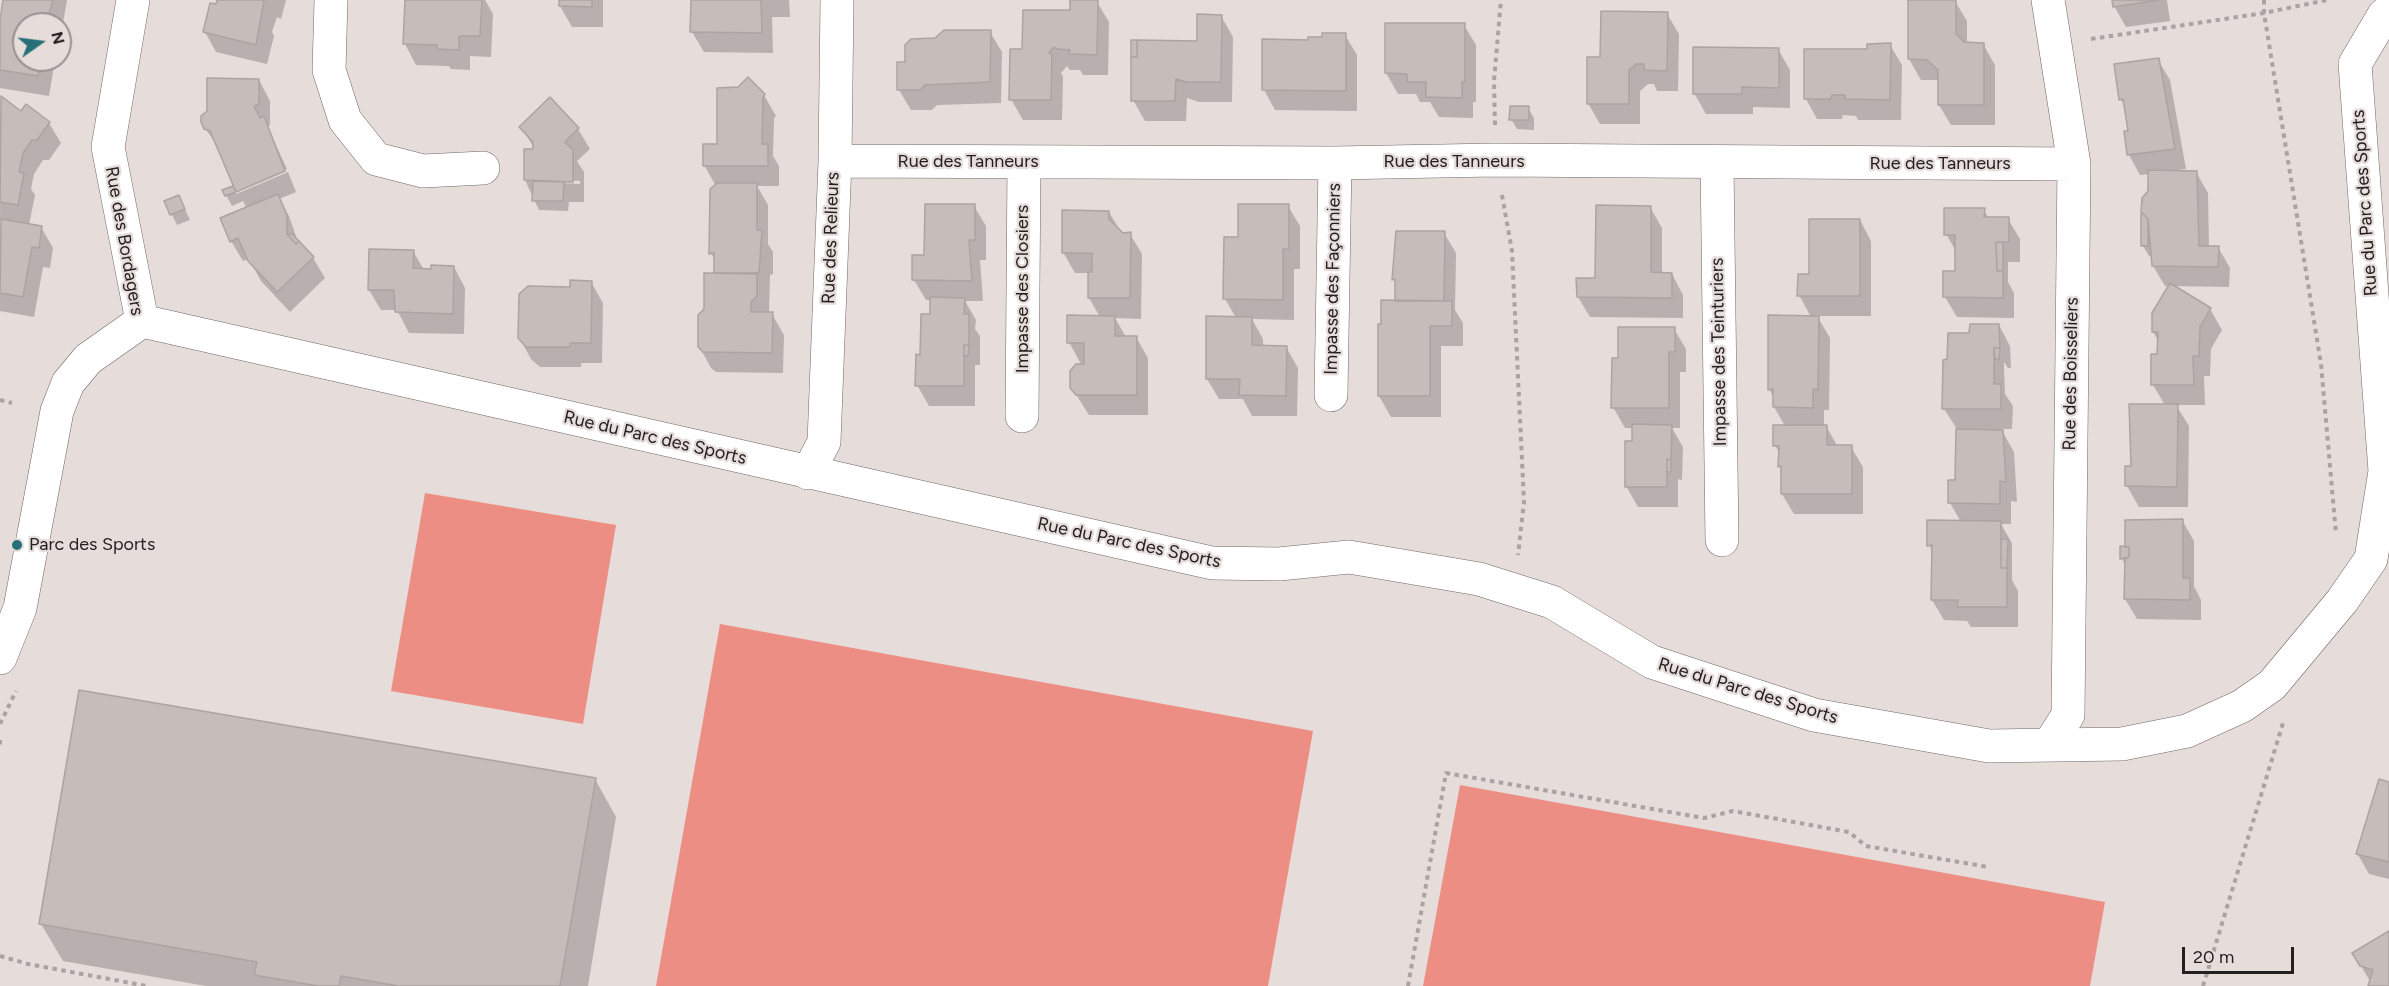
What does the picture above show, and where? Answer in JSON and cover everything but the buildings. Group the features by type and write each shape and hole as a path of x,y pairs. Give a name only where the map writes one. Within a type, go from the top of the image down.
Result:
{"street":[{"name":"Rue des Bordagers","path":"0,658 20,608 57,411 68,383 88,359 142,321 108,147 133,0"},
{"path":"331,0 328,70 345,120 376,159 423,171 483,168"},
{"name":"Rue des Relieurs","path":"808,473 824,442 837,0"},
{"name":"Rue des Boisseliers","path":"2048,0 2074,164 2068,715 2049,745"},
{"name":"Rue du Parc des Sports","path":"142,321 1212,563 1279,564 1349,557 1479,579 1552,602 1652,662 1814,715 1989,746 2122,744 2187,731 2242,706 2271,685 2342,600 2380,561 2385,471 2355,64 2384,15 2389,11"},
{"name":"Rue des Tanneurs","path":"834,161 1335,163 1495,160 2074,164"},
{"name":"Impasse des Closiers","path":"1022,416 1024,162"},
{"name":"Impasse des Façonniers","path":"1331,394 1335,163"},
{"name":"Impasse des Teinturiers","path":"1717,163 1722,540"}],"path":[{"path":"1501,0 1494,81 1495,160 1512,251 1524,502 1512,589"},
{"path":"2264,0 2264,13 2320,364 2337,544"},
{"path":"2055,44 2264,13 2327,0"},
{"path":"0,400 12,403"},
{"path":"2203,986 2284,721 2271,685"},
{"path":"0,740 0,747"},
{"path":"1408,986 1446,772 1704,818 1733,811 1849,832 1866,846 1988,867"},
{"path":"0,956 147,986"}],"shaded area":[{"path":"425,493 616,525 583,724 391,691"},
{"path":"720,624 1313,731 1268,986 656,986"},
{"path":"1460,785 2105,902 2090,986 1423,986"}],"place":[{"name":"Parc des Sports","path":"17,545"}]}
